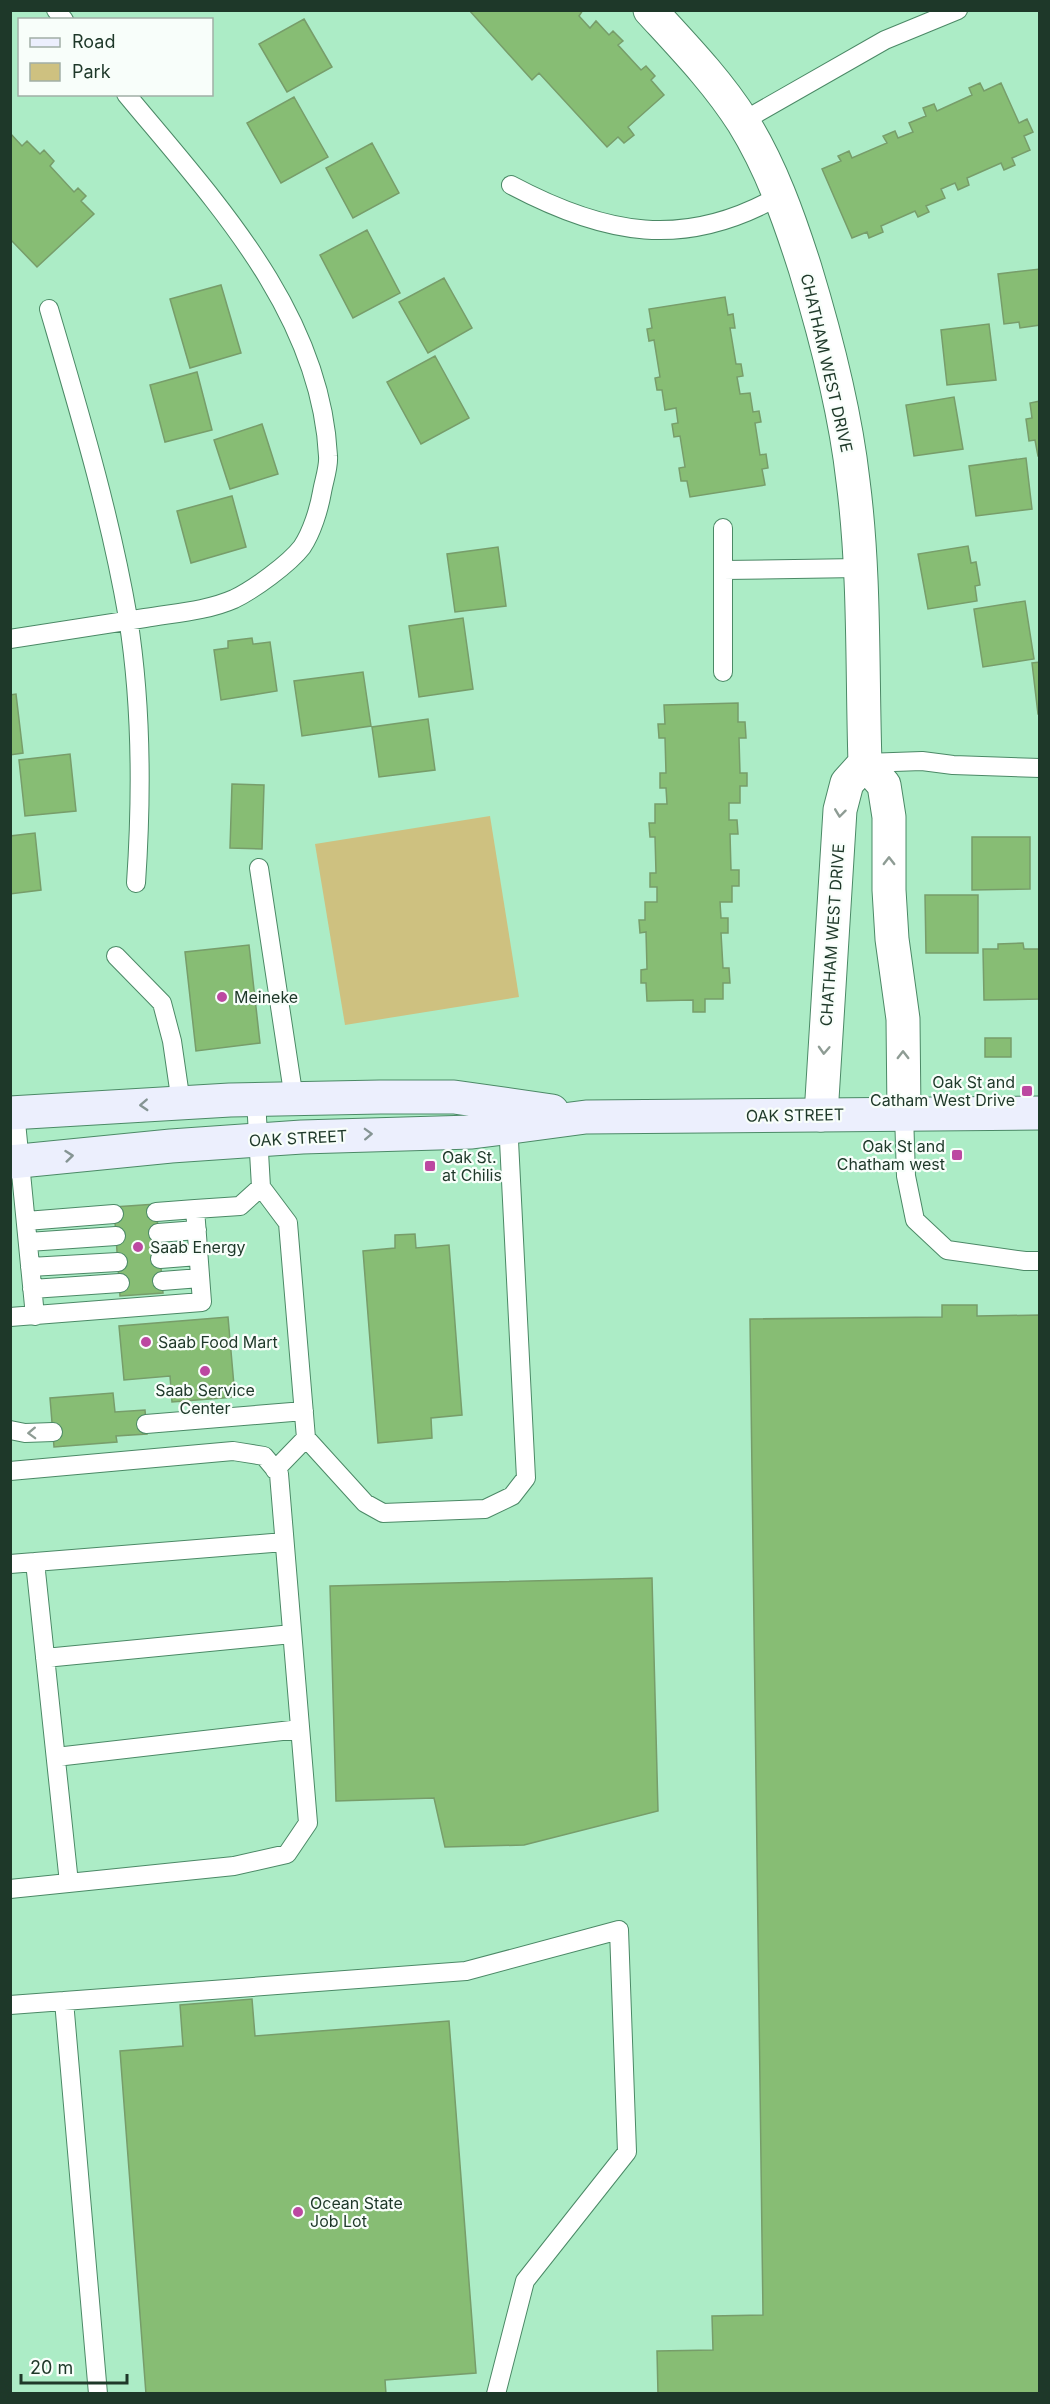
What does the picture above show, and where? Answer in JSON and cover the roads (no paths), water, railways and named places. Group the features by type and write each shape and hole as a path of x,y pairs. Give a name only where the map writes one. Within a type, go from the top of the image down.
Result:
{"main road":[{"name":"OAK STREET","path":"13,1112 256,1100 454,1097 508,1116 1040,1113"},
{"name":"OAK STREET","path":"15,1161 258,1140 472,1132 508,1116"}],"street":[{"name":"CHATHAM WEST DRIVE","path":"650,10 694,58 743,122 779,196 814,300 845,426 857,519 865,763 847,783 840,810 821,1115"},
{"path":"865,763 884,785 889,817 892,939 903,1019 904,1114"}],"lane":[{"path":"743,122 885,40 958,10"},
{"path":"10,639 189,611 233,599 271,576 302,547 319,507 328,458 321,403 301,344 279,296 252,250 224,213 128,96"},
{"path":"512,184 557,208 588,218 623,227 657,230 692,229 728,221 756,210 779,196"},
{"path":"49,309 102,496 128,620 137,699 140,774 136,883"},
{"path":"723,528 723,672"},
{"path":"723,570 859,568"},
{"path":"865,763 922,761 953,765 1040,768"},
{"path":"260,868 294,1099"},
{"path":"116,956 162,1003 172,1041 181,1103"},
{"path":"256,1100 261,1186 288,1223 306,1438 365,1503 383,1513 485,1509 512,1496 526,1478 508,1116"},
{"path":"13,1112 15,1161 26,1221 34,1316"},
{"path":"904,1114 906,1176 915,1220 947,1250 1025,1261 1040,1260"},
{"path":"156,1212 240,1206 261,1186"},
{"path":"10,1317 202,1302 195,1209"},
{"path":"26,1221 114,1215"},
{"path":"158,1233 197,1230"},
{"path":"28,1242 116,1236"},
{"path":"160,1259 198,1256"},
{"path":"30,1267 118,1262"},
{"path":"162,1281 200,1278"},
{"path":"32,1289 120,1283"},
{"path":"146,1424 304,1411"},
{"path":"10,1430 25,1433 53,1432"},
{"path":"275,1470 306,1438"},
{"path":"10,1471 233,1450 264,1456 279,1474 308,1823 287,1854 234,1866 10,1888"},
{"path":"10,1564 284,1542"},
{"path":"34,1562 69,1883"},
{"path":"45,1658 292,1634"},
{"path":"56,1757 300,1730"},
{"path":"10,2005 466,1971 619,1930 627,2152 525,2281 496,2394"},
{"path":"64,2001 98,2394"}],"place":[{"name":"Meineke","path":"222,997"},
{"name":"Oak St and Catham West Drive","path":"1027,1091"},
{"name":"Oak St and Chatham west","path":"957,1155"},
{"name":"Oak St. at Chilis","path":"430,1166"},
{"name":"Saab Energy","path":"138,1247"},
{"name":"Saab Food Mart","path":"146,1342"},
{"name":"Saab Service Center","path":"205,1371"},
{"name":"Ocean State Job Lot","path":"298,2212"}]}
